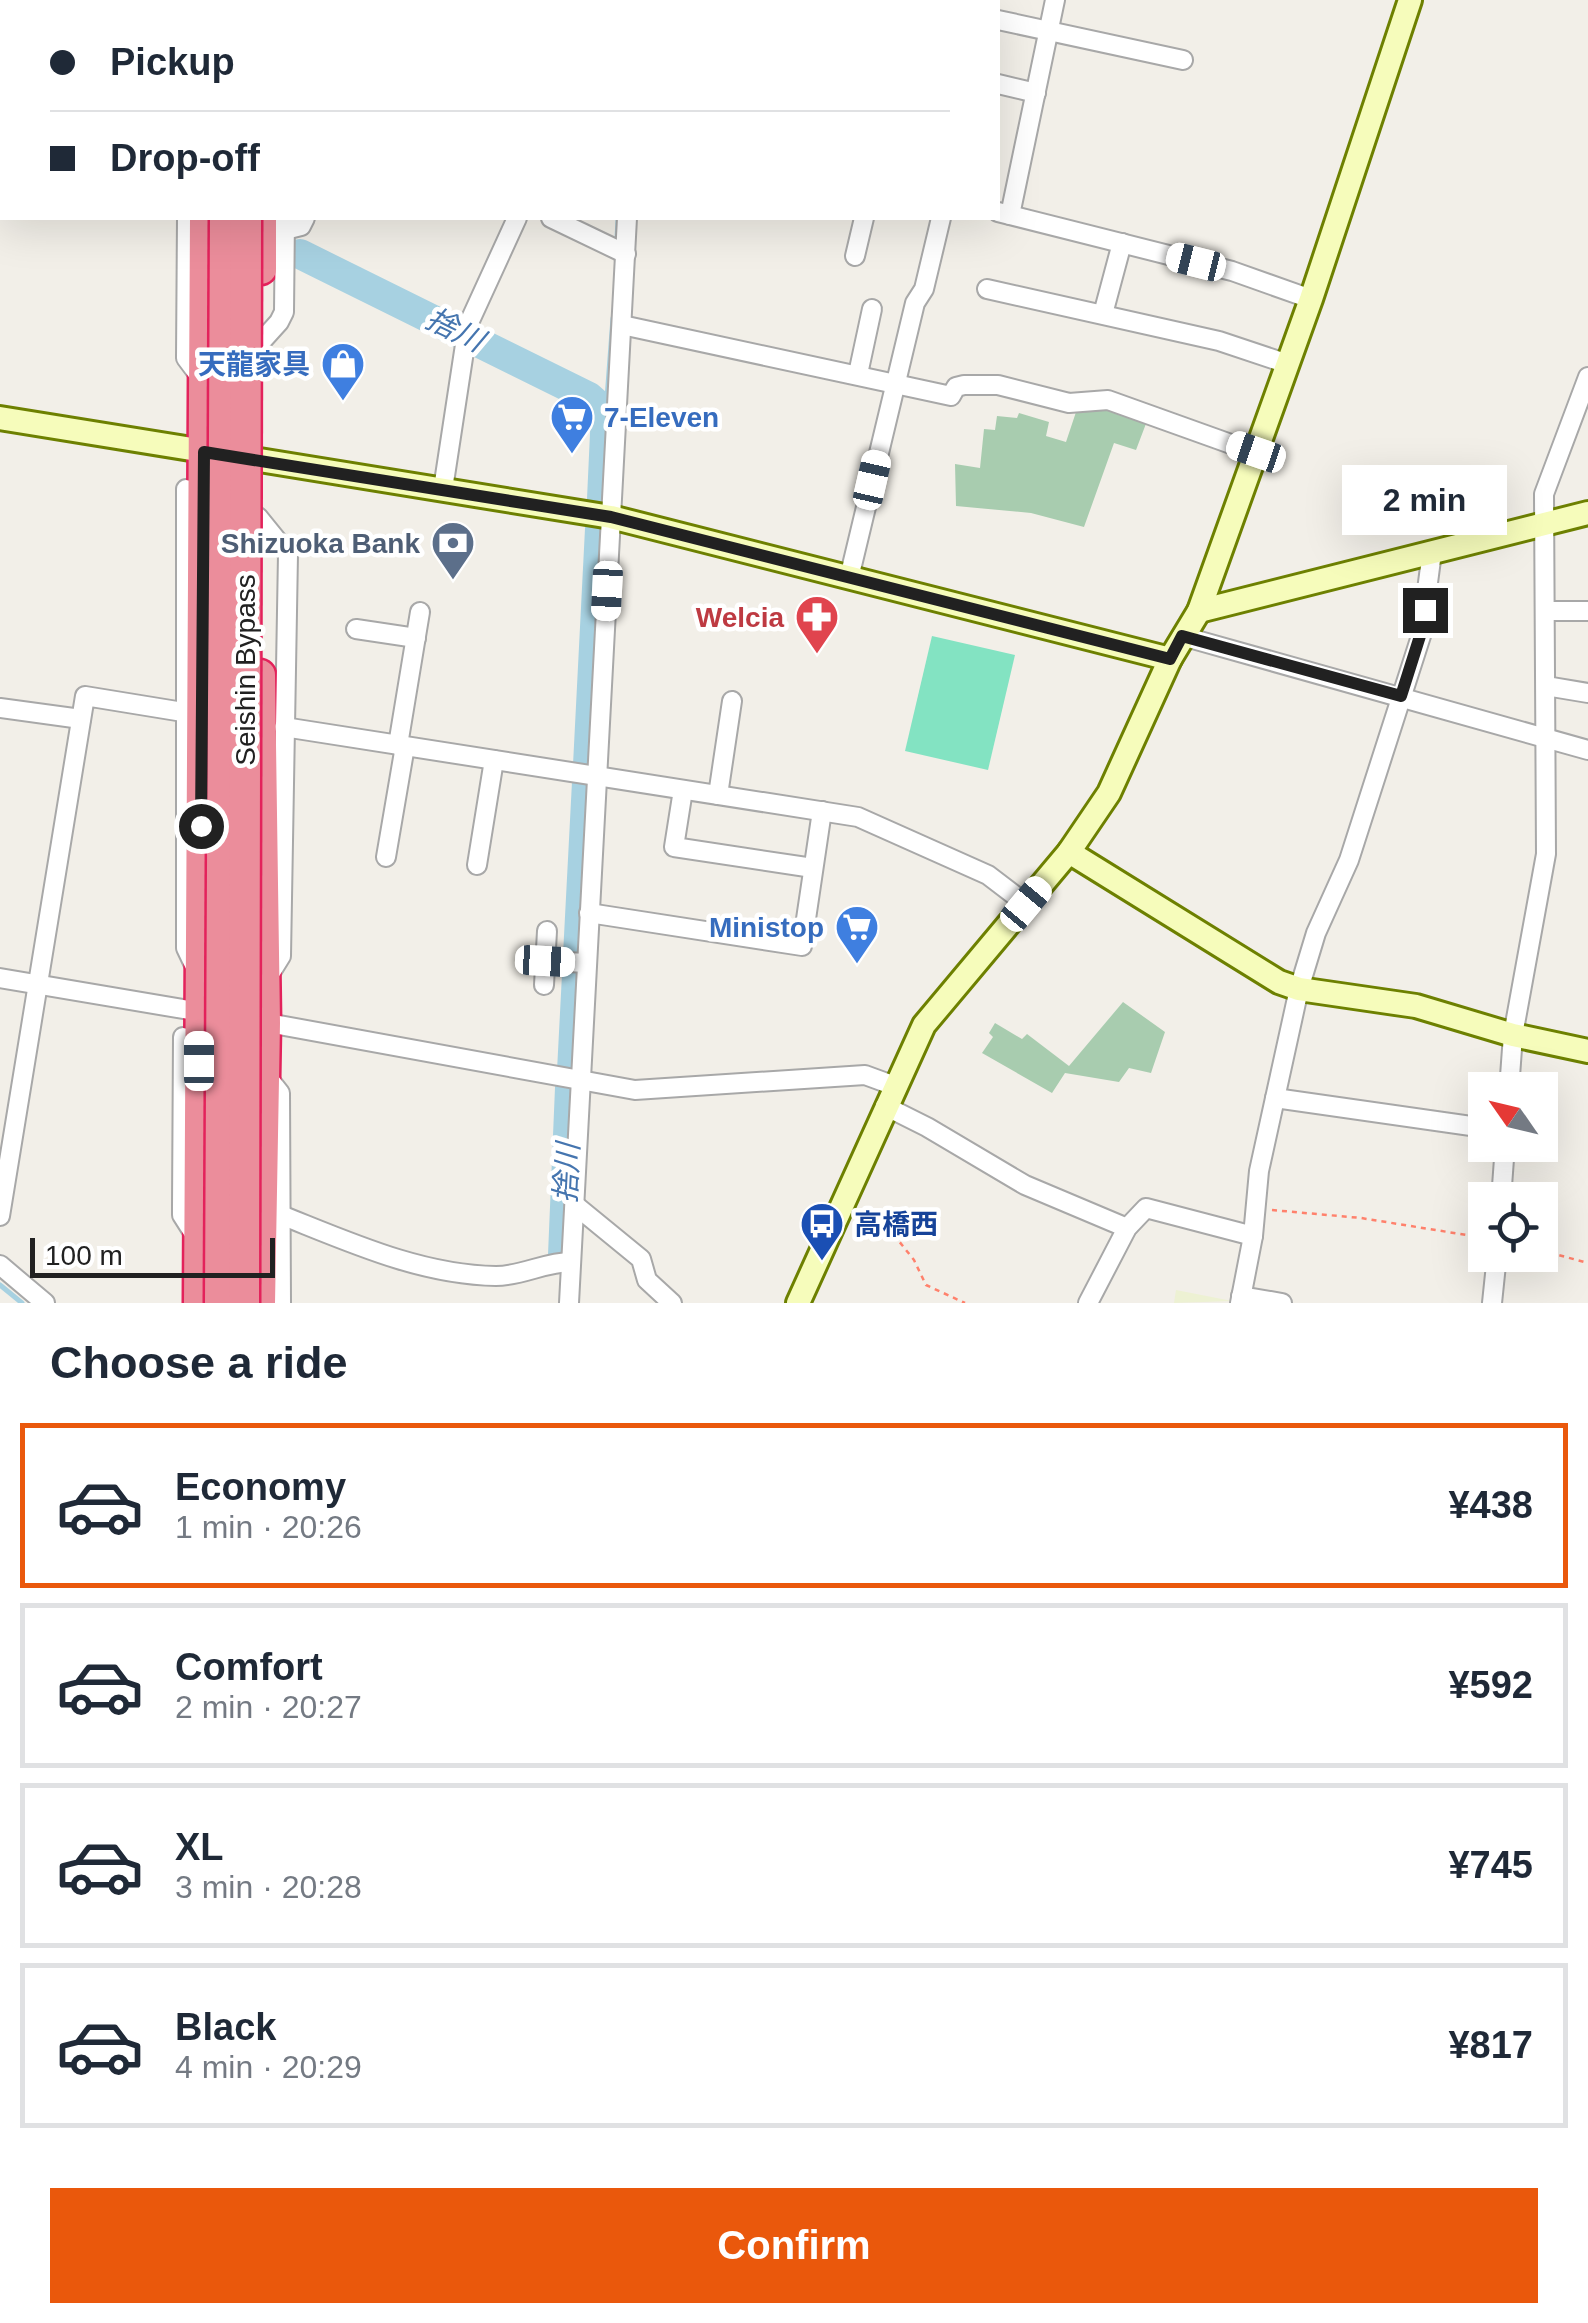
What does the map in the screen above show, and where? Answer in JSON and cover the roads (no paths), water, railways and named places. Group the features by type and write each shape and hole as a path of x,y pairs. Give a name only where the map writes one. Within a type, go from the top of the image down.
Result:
{"highway":[{"path":"199,1303 194,1037 199,974 194,580 204,452 206,220"},
{"name":"Seishin Bypass","path":"220,1303 225,220"},
{"name":"Seishin Bypass","path":"244,1303 246,220"},
{"path":"260,1303 265,1022 258,517 260,343 277,222"}],"street":[{"path":"1056,0 1004,213 1232,271 1311,299"},
{"path":"798,1303 924,1026 1070,852 1109,793 1170,659 1199,611 1311,299 1410,0"},
{"path":"1000,20 1183,60"},
{"path":"1000,84 1036,93"},
{"path":"187,220 186,358 204,382"},
{"path":"277,222 301,226 304,220"},
{"path":"442,489 468,326 516,220"},
{"path":"554,220 626,254"},
{"path":"569,1303 582,1082 578,963 589,913 627,220"},
{"path":"856,256 864,220"},
{"path":"849,578 915,303 924,288 941,220"},
{"path":"1103,314 1122,243"},
{"path":"987,289 1219,341 1288,364"},
{"path":"858,374 872,309"},
{"path":"622,325 951,396 956,387 964,385 998,385 1069,404 1108,400 1256,452"},
{"path":"1510,1072 1513,1035 1546,854 1544,494 1586,389"},
{"path":"0,418 611,517 1170,659"},
{"path":"186,489 194,580 184,712 186,948 199,974"},
{"path":"1199,611 1588,514"},
{"path":"258,517 288,554 280,956 263,985"},
{"path":"1282,1303 1241,1300 1253,1236 1259,1171 1299,989 1316,933 1349,860 1420,636 1432,552"},
{"path":"1545,611 1588,611"},
{"path":"386,857 420,612"},
{"path":"356,629 416,638"},
{"path":"1182,636 1588,750"},
{"path":"1546,686 1588,692"},
{"path":"0,1216 85,696 184,712"},
{"path":"718,795 732,701"},
{"path":"0,708 82,719"},
{"path":"284,727 858,817 988,875 1026,904"},
{"path":"477,865 494,760"},
{"path":"683,790 674,847 813,868"},
{"path":"589,913 802,946 822,812"},
{"path":"1070,852 1210,936 1258,970 1299,989 1416,1006 1513,1035 1588,1051"},
{"path":"544,985 547,931"},
{"path":"545,961 578,963"},
{"path":"0,978 39,985 194,1037 265,1022 636,1090 865,1075 927,1127 1025,1184 1127,1228"},
{"path":"194,1037 183,1094 182,1215 200,1242"},
{"path":"183,1094 194,1037"},
{"path":"264,1073 280,1093 282,1303"},
{"path":"1275,1098 1468,1126"},
{"path":"575,1205 640,1259 647,1280 672,1303"},
{"path":"1088,1303 1127,1228 1146,1208 1253,1236"},
{"path":"281,1215 430,1268 497,1276 554,1262 571,1262"},
{"path":"0,1265 46,1303"},
{"path":"1492,1303 1495,1272"}],"waterway":[{"name":"捨川","path":"617,238 618,220"},
{"name":"捨川","path":"300,254 589,397 606,412 602,499"},
{"name":"捨川","path":"606,412 613,318"},
{"name":"捨川","path":"588,765 600,529"},
{"name":"捨川","path":"572,1071 587,782"},
{"name":"捨川","path":"563,1255 570,1088"},
{"path":"0,1285 22,1303"}],"place":[{"name":"天龍家具","path":"343,402"},
{"name":"7-Eleven","path":"572,455"},
{"name":"Shizuoka Bank","path":"453,581"},
{"name":"Welcia","path":"817,655"},
{"name":"Ministop","path":"857,965"},
{"name":"高橋西","path":"822,1262"}]}
